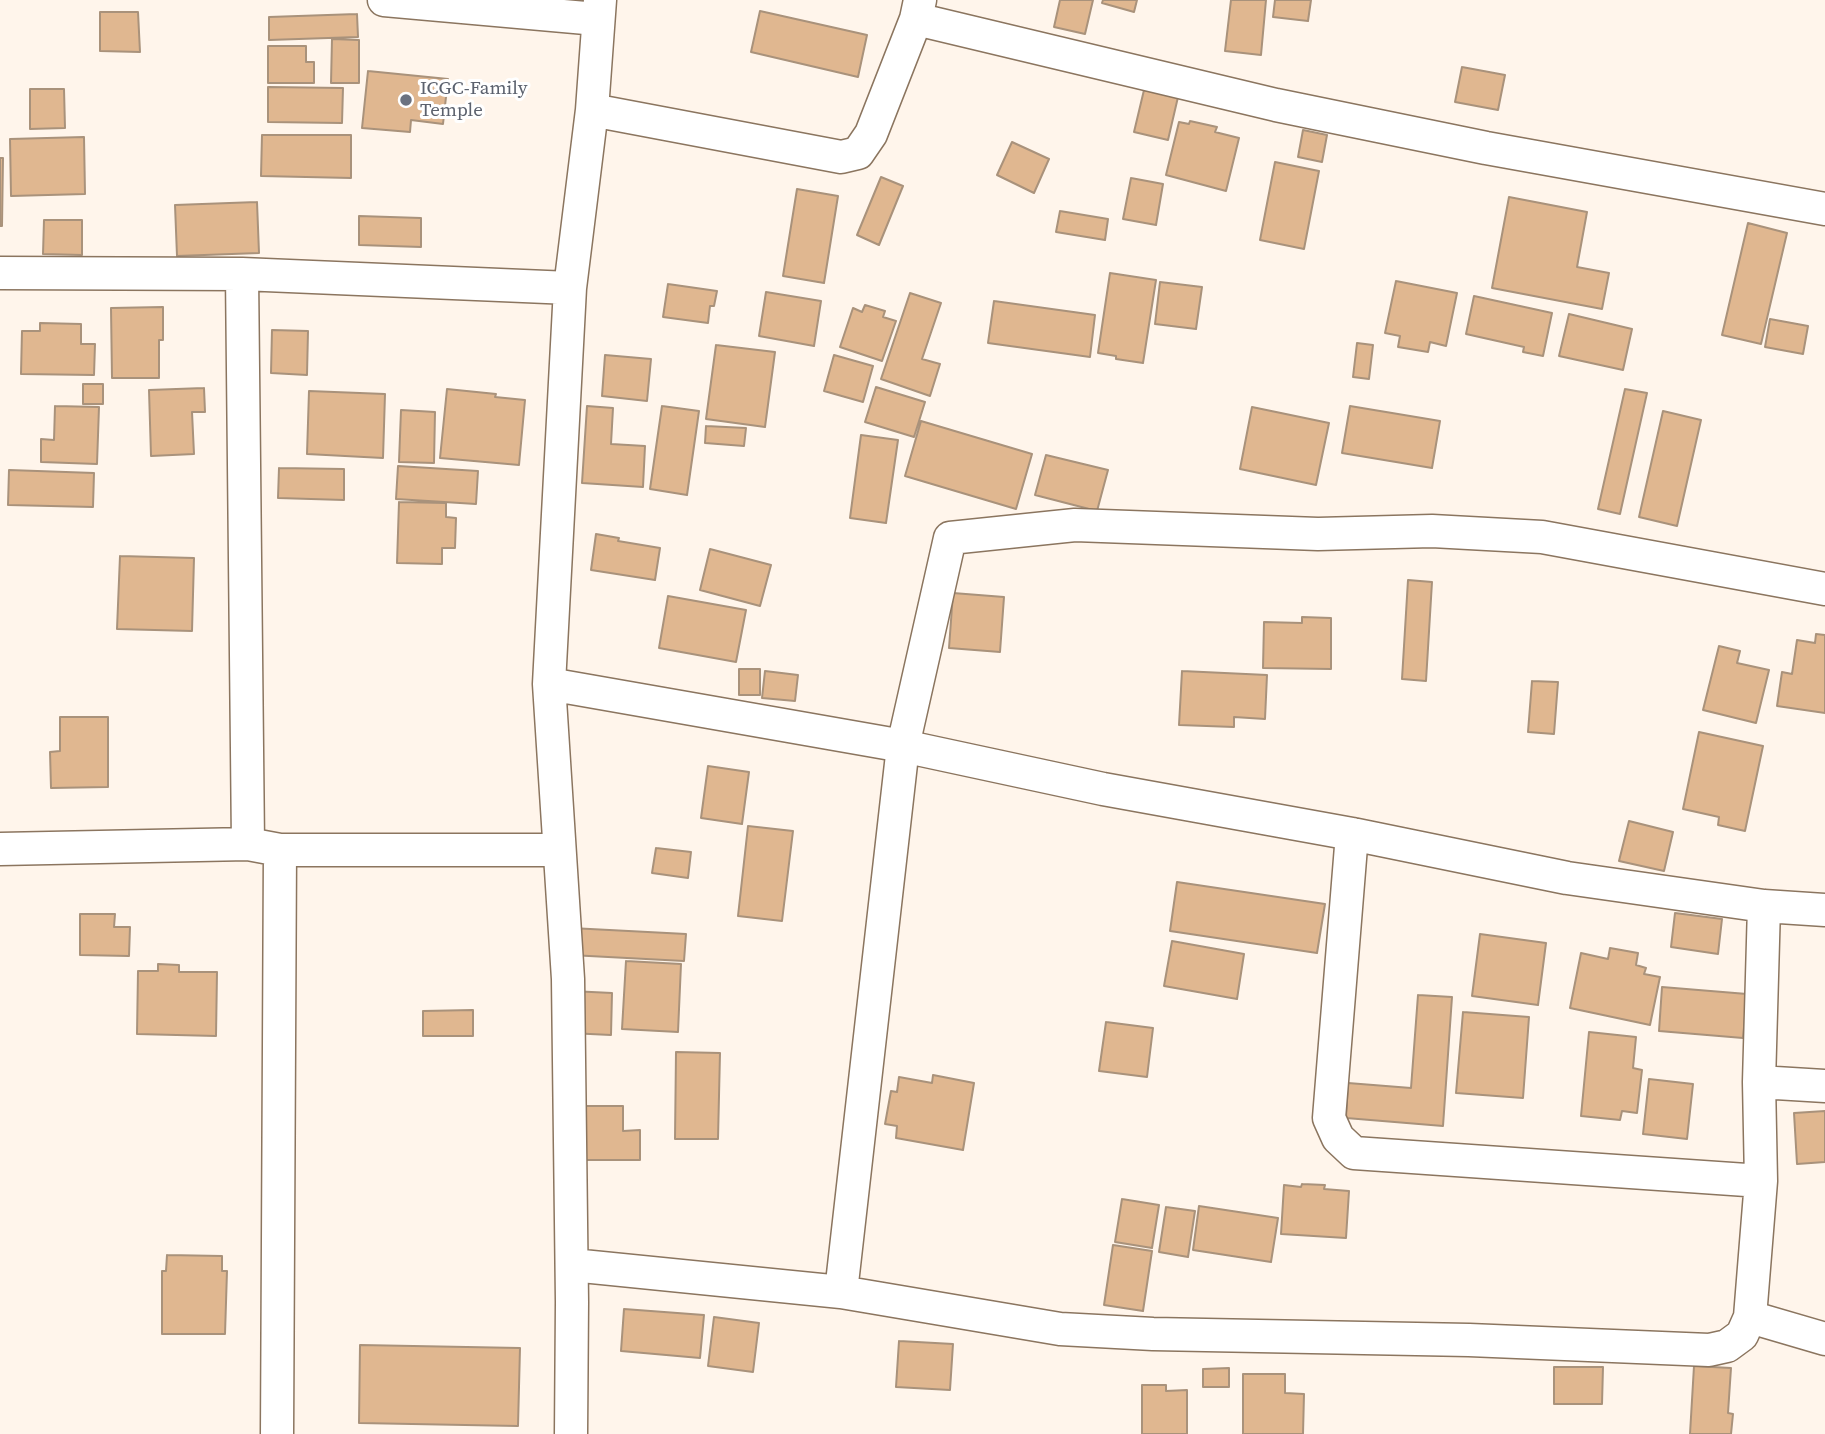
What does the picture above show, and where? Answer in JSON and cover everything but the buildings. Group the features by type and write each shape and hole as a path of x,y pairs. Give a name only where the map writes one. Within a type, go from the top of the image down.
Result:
{"street":[{"path":"384,0 598,9 592,110 570,288 549,684 568,979 572,1265 571,1434"},
{"path":"592,110 841,157 858,153 871,134 918,9 1315,113 1486,148 1825,209"},
{"path":"0,272 242,274 570,288"},
{"path":"242,274 248,845"},
{"path":"841,1292 903,746 950,538 1075,525 1318,534 1432,531 1542,537 1825,589"},
{"path":"549,684 903,746 1103,789 1352,834 1567,878 1764,906 1825,910"},
{"path":"1352,834 1329,1118 1338,1138 1354,1153 1761,1181"},
{"path":"0,849 248,845 280,850 558,849"},
{"path":"277,1434 280,850"},
{"path":"572,1265 841,1292 1060,1329 1153,1334 1469,1340 1709,1350 1727,1346 1742,1335 1750,1317 1761,1181 1759,1082 1764,906"},
{"path":"1759,1082 1825,1086"},
{"path":"1750,1317 1825,1339"}],"place":[{"name":"ICGC-Family Temple","path":"406,100"}]}
